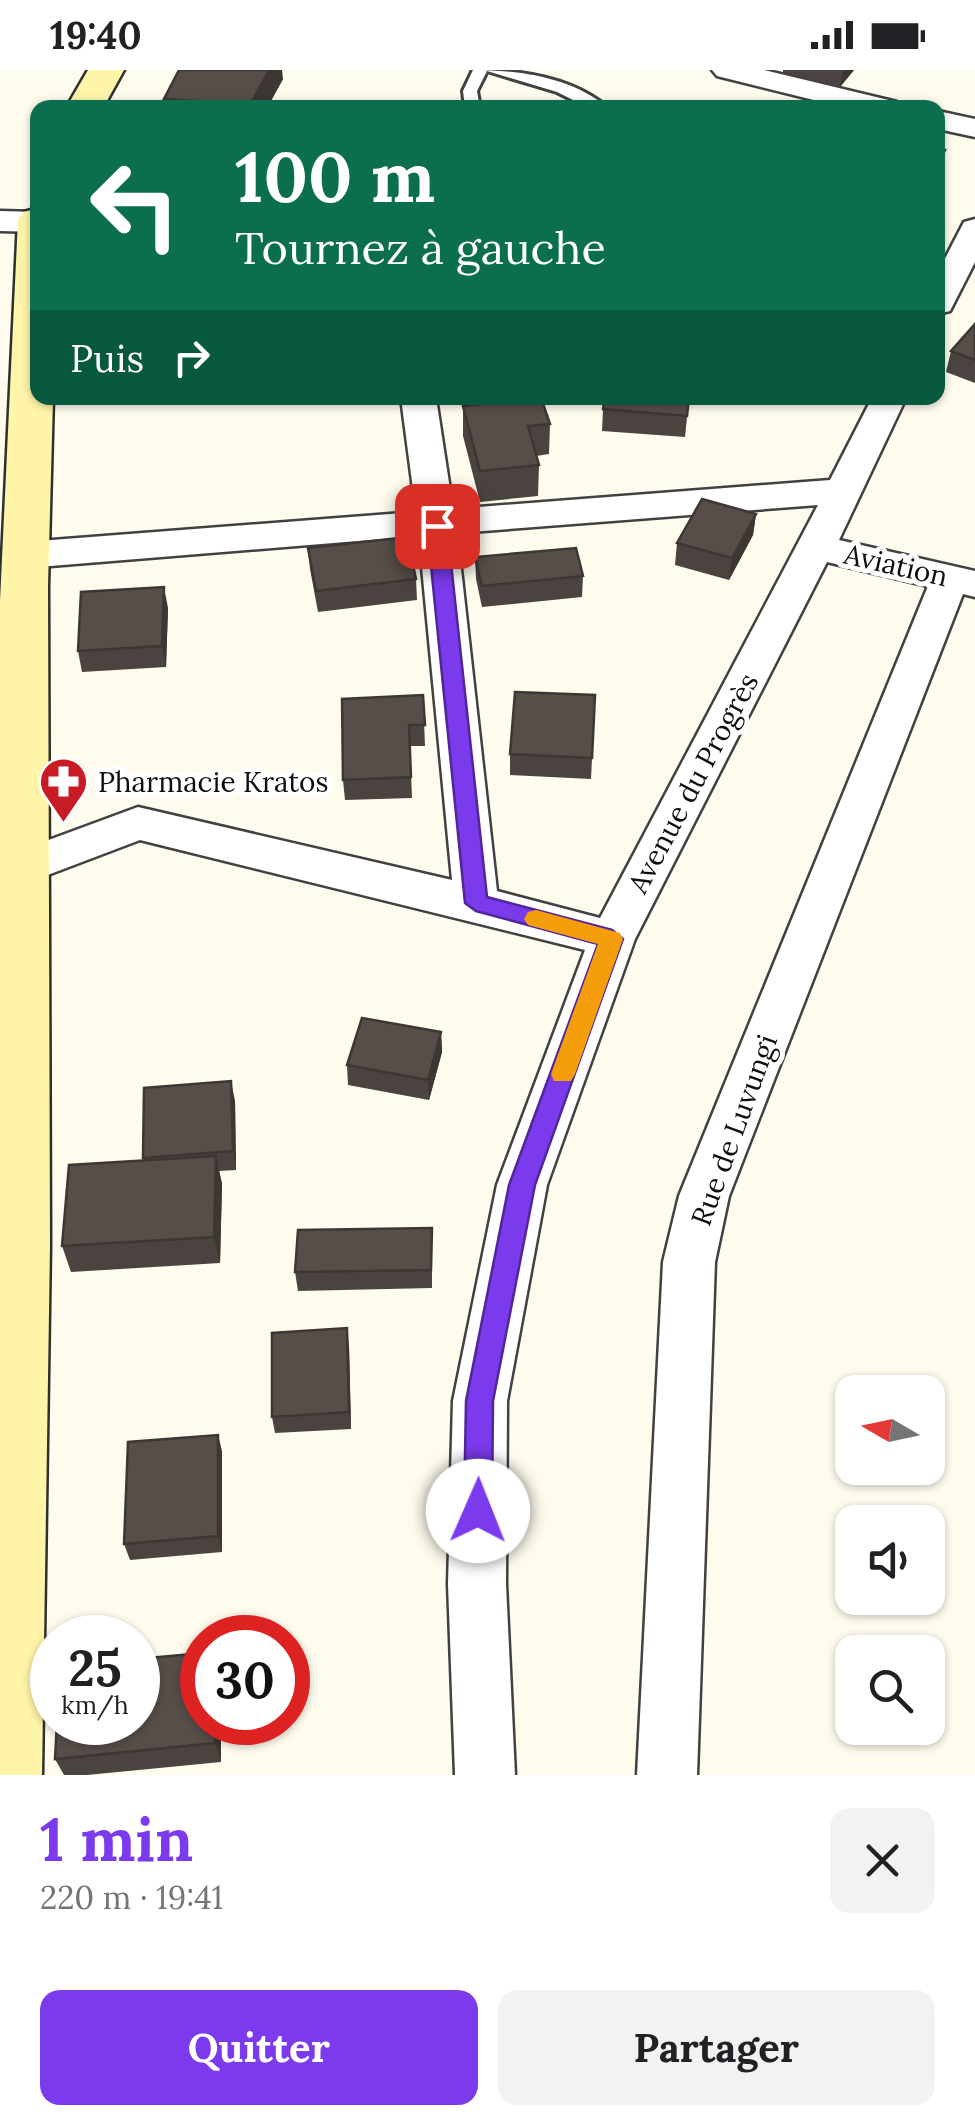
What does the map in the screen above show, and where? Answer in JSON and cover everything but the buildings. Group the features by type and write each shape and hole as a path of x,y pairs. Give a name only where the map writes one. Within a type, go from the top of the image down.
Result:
{"main road":[{"path":"89,100 106,70"},
{"path":"5,1775 17,576 30,345"}],"street":[{"path":"727,70 853,100"},
{"path":"945,122 975,128"},
{"path":"0,221 30,221"},
{"path":"945,282 975,229"},
{"path":"419,405 437,526 476,903"},
{"name":"Avenue du Progrès","path":"485,1775 478,1584 480,1401 522,1185 612,939 886,405"},
{"path":"17,576 437,526 844,491"},
{"name":"Aviation","path":"816,547 963,581"},
{"name":"Rue de Luvungi","path":"667,1775 690,1262 704,1196 963,581"},
{"path":"12,868 138,824 612,939"}],"lane":[{"path":"472,100 470,91 480,70"},
{"path":"494,70 545,82 588,100"}],"slow traffic":[{"path":"536,919 612,939 563,1074"}],"place":[{"name":"Pharmacie Kratos","path":"63,824"}],"route":[{"path":"437,526 476,903 612,939 522,1185 480,1401 478,1511"}]}
